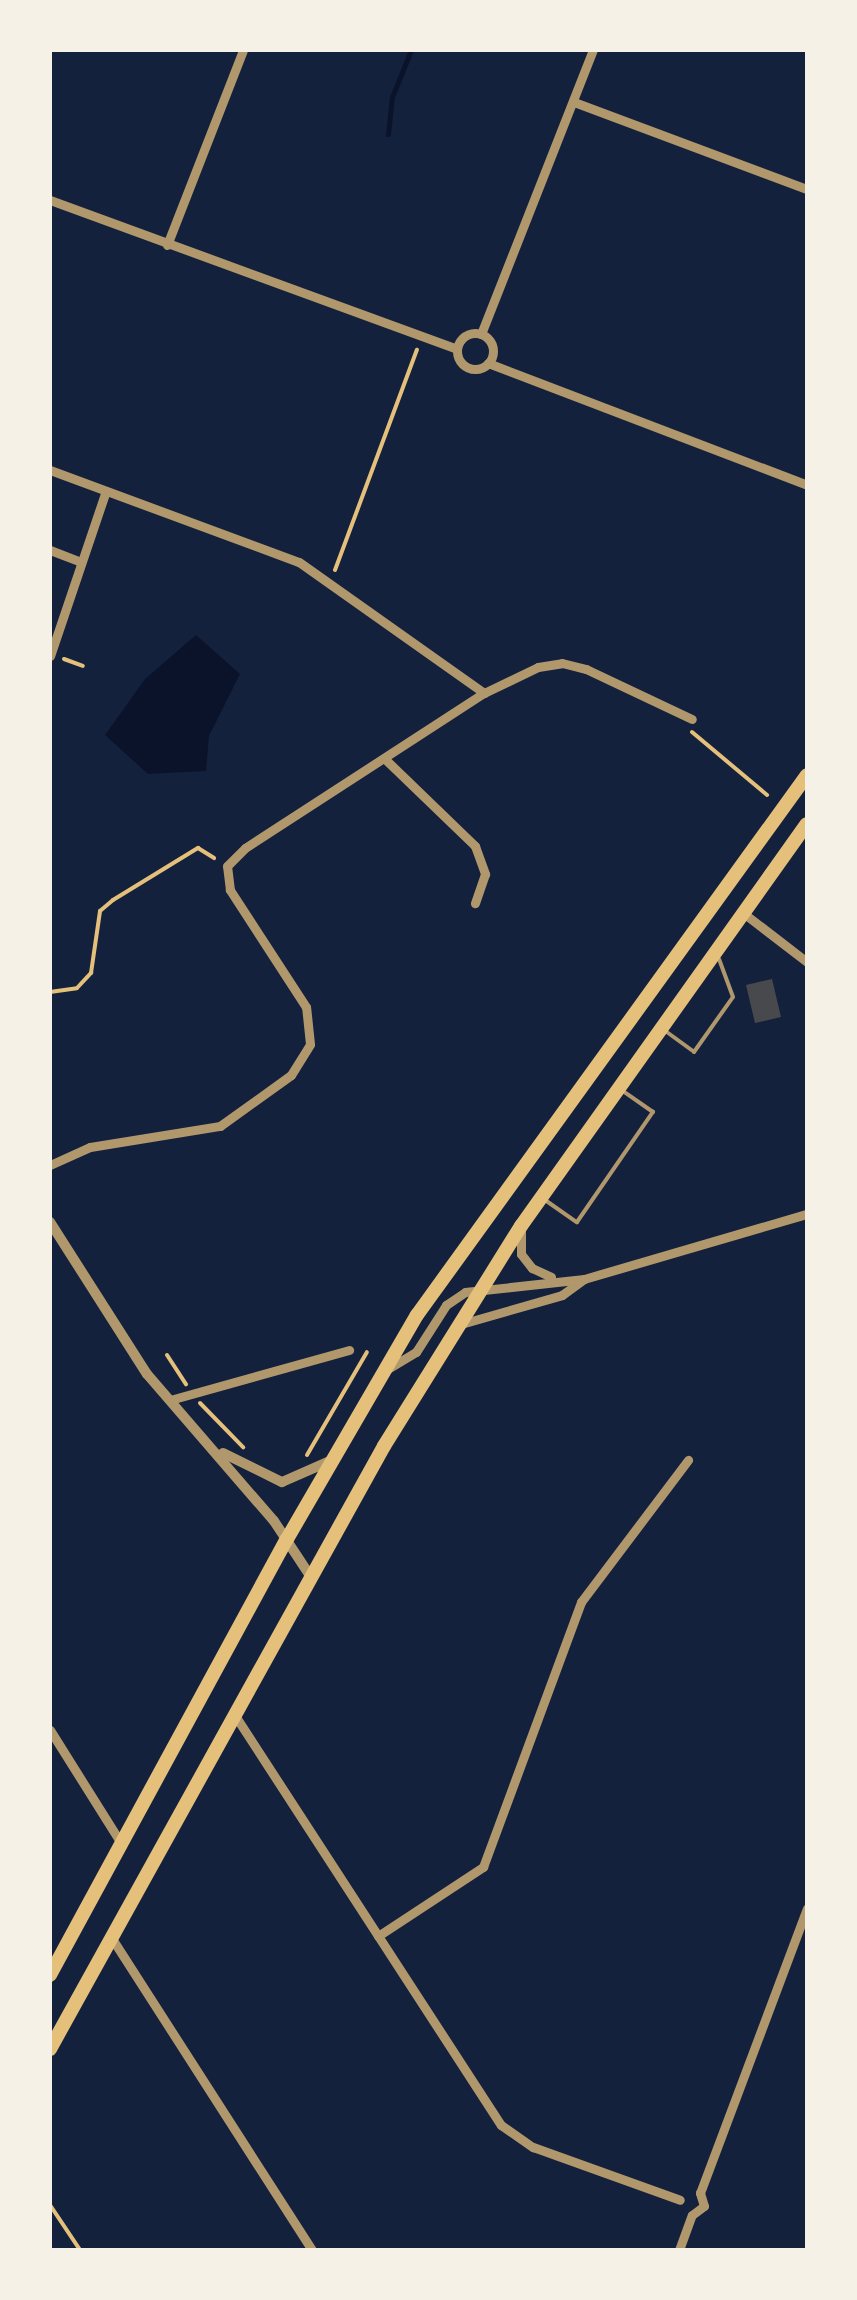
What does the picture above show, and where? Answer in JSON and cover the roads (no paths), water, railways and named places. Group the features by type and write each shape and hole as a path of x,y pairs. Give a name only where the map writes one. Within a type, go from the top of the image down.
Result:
{"highway":[{"path":"50,1975 286,1539 382,1372 470,1238 807,775"},
{"path":"50,2049 57,2021 111,1937 308,1574 460,1324 521,1226 807,824"}],"street":[{"path":"167,246 243,50"},
{"path":"481,334 593,50"},
{"path":"574,102 807,190"},
{"path":"50,200 421,340 457,349 470,368 488,363 807,485"},
{"path":"457,349 463,338 481,334"},
{"path":"481,334 492,347 488,363"},
{"path":"50,470 299,562 331,580 484,693"},
{"path":"50,655 106,491"},
{"path":"50,550 81,562"},
{"path":"50,1165 79,1149 220,1126 291,1075 310,1044 306,1007 230,890 227,866 484,693 562,663 674,706 692,719"},
{"path":"386,760 475,846 485,874 475,903"},
{"path":"742,912 807,962"},
{"path":"382,1372 416,1352 455,1296 483,1288 557,1278 584,1279 807,1214"},
{"path":"50,1222 170,1400 214,1447 286,1539 308,1574"},
{"path":"521,1226 526,1260 557,1278"},
{"path":"460,1324 562,1296 584,1279"},
{"path":"170,1400 348,1350"},
{"path":"214,1447 261,1477 282,1482 330,1462"},
{"path":"378,1936 483,1867 582,1602 688,1460"},
{"path":"234,1714 501,2125 533,2146 680,2200 692,2214"},
{"path":"50,1730 122,1845"},
{"path":"679,2250 692,2214 704,2206 700,2193 807,1908"},
{"path":"111,1937 312,2250"},
{"path":"680,2200 689,2191 700,2193"}],"lane":[{"path":"661,1028 694,1052 733,997 716,950"},
{"path":"542,1197 578,1222 654,1112 619,1088"}],"water":[{"path":"196,635 240,674 209,736 206,771 148,774 105,735 145,679"}],"waterway":[{"path":"388,134 392,97 411,50"}]}
